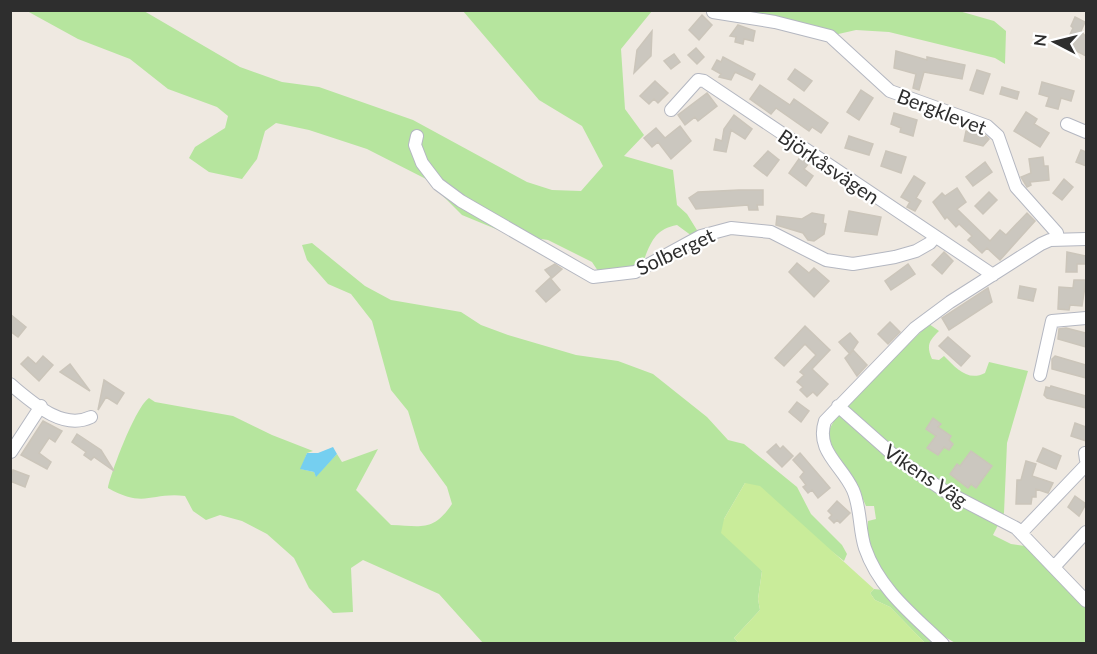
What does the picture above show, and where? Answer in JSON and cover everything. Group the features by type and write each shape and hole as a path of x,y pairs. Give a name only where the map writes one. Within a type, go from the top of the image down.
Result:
{"street":[{"name":"Bergklevet","path":"713,12 775,22 830,36 890,91 987,126 998,136 1016,187 1057,232 1058,239"},
{"name":"Björkåsvägen","path":"671,110 698,80 704,81 993,275"},
{"path":"1067,124 1086,132"},
{"name":"Solberget","path":"417,136 415,145 422,163 438,184 461,201 593,277 635,272 701,236 738,227 771,232 825,260 853,264 895,257 916,250 930,243 935,237"},
{"path":"944,644 877,577 865,548 854,491 828,454 822,437 825,421 915,328 950,302 1035,247 1058,239 1086,239"},
{"path":"1040,375 1052,321 1086,318"},
{"path":"10,384 64,422 76,423 91,417"},
{"path":"11,452 41,406"},
{"name":"Vikens Väg","path":"838,406 899,460 944,490 1010,524 1086,601"},
{"path":"1021,533 1086,460"},
{"path":"1054,567 1086,532"}],"green space":[{"path":"27,11 144,11 240,67 282,82 319,87 413,120 527,182 552,190 581,191 603,166 582,126 539,100 463,11 652,11 621,49 625,109 644,135 624,156 673,170 677,205 687,214 700,235 692,236 677,225 670,227 655,238 643,262 630,268 600,274 592,262 548,240 508,234 462,215 426,179 367,149 309,130 276,123 265,131 257,159 242,179 209,172 189,158 195,147 225,128 228,116 217,107 168,89 130,59 78,39"},
{"path":"720,11 959,11 994,21 1006,31 1005,64 995,58 889,32 856,30 834,35"},
{"path":"312,243 365,286 391,300 461,312 481,325 508,335 576,355 618,361 653,374 707,417 728,440 744,444 797,487 811,514 842,545 847,554 844,561 745,483 724,519 762,571 758,599 760,610 734,638 739,643 483,643 439,594 363,560 351,568 353,612 333,613 309,588 294,558 267,534 242,521 220,515 206,520 193,511 185,496 139,499 108,488 131,426 149,398 155,402 233,416 313,451 307,453 301,469 314,472 316,476 337,454 342,462 378,449 356,490 391,525 426,525 433,523 445,513 452,504 447,487 420,450 408,411 391,390 372,321 351,294 328,284 307,260 302,245"},
{"path":"929,324 939,331 930,343 929,350 932,359 939,360 944,356 963,372 973,376 985,373 989,362 1028,371 1007,443 1004,513 993,535 1011,544 1025,546 1086,607 1086,643 957,644 945,637 904,600 881,572 873,557 868,540 868,521 876,519 874,506 866,506 856,484 835,456 828,442 828,432 836,417"},
{"path":"745,483 760,486 874,589 870,593 875,600 890,607 925,643 739,643 734,638 760,610 758,599 762,571 721,533 724,519"},
{"path":"874,589 883,590 937,643 925,643 890,607 875,600 870,593"}],"water":[{"path":"333,447 337,454 316,477 314,472 300,469 307,453 318,453"}],"building":[{"path":"702,15 712,25 699,40 689,30"},
{"path":"1075,17 1085,22 1081,31 1086,37 1086,56 1065,45 1073,28 1071,26"},
{"path":"738,25 755,31 753,41 744,39 743,44 735,42 736,37 730,36"},
{"path":"652,31 651,56 634,73 637,50"},
{"path":"696,48 704,57 697,64 688,55"},
{"path":"896,51 927,60 927,57 965,65 962,79 924,72 919,90 913,88 916,74 894,68"},
{"path":"674,54 680,62 671,69 664,61"},
{"path":"723,57 755,74 752,80 735,72 731,80 719,77 721,74 712,69 717,60 721,62"},
{"path":"795,69 812,81 804,91 788,79"},
{"path":"977,70 990,74 983,94 970,90"},
{"path":"655,81 668,93 658,103 654,99 649,104 640,96"},
{"path":"1042,82 1074,91 1071,101 1061,98 1058,109 1046,106 1049,97 1039,94"},
{"path":"760,85 790,105 794,99 828,123 821,133 812,127 809,131 776,108 771,114 750,99"},
{"path":"1002,87 1019,92 1017,99 1000,94"},
{"path":"861,90 873,98 859,120 847,112"},
{"path":"707,93 717,106 698,121 695,117 685,125 678,115"},
{"path":"1026,112 1037,119 1034,124 1049,133 1040,147 1014,131"},
{"path":"894,113 917,120 913,136 900,132 901,128 891,124"},
{"path":"734,115 752,129 745,139 731,130 726,152 714,150 716,139 722,141 724,129"},
{"path":"680,126 691,141 671,159 658,142 652,147 644,138 656,128 665,138"},
{"path":"966,131 983,133 989,139 983,146 964,141"},
{"path":"849,136 873,144 869,155 845,148"},
{"path":"1081,150 1086,152 1086,166 1076,162"},
{"path":"768,151 779,160 767,176 754,166"},
{"path":"886,151 906,157 901,173 881,166"},
{"path":"801,156 810,162 804,169 813,176 806,186 789,173"},
{"path":"1043,157 1044,166 1048,166 1049,180 1030,182 1031,185 1027,187 1021,177 1031,173 1029,159"},
{"path":"985,162 992,172 973,186 966,177"},
{"path":"914,176 925,183 916,198 921,201 915,211 907,207 910,202 901,197"},
{"path":"1064,179 1073,187 1062,200 1053,193"},
{"path":"957,188 966,202 957,209 990,241 1000,230 1006,235 1027,213 1035,221 1000,260 987,248 982,253 968,240 972,236 959,224 956,227 947,217 945,219 933,202 942,193 945,196"},
{"path":"763,190 763,205 757,205 758,210 749,210 748,205 696,209 689,198 698,192"},
{"path":"989,192 997,200 983,214 975,206"},
{"path":"849,211 881,217 877,235 845,231"},
{"path":"812,213 824,215 823,223 826,224 824,234 814,241 808,240 803,233 776,225 777,216 802,219"},
{"path":"944,252 953,261 942,274 932,265"},
{"path":"1067,252 1086,256 1086,264 1077,264 1077,272 1066,272"},
{"path":"797,263 809,273 814,268 829,281 814,297 789,272"},
{"path":"555,264 562,269 552,278 545,270"},
{"path":"908,264 915,274 891,290 885,281"},
{"path":"550,278 560,290 546,302 536,291"},
{"path":"1074,280 1086,280 1082,306 1070,305 1069,310 1058,309 1059,287 1073,288"},
{"path":"1020,286 1036,289 1033,301 1018,298"},
{"path":"988,288 992,302 949,330 942,318"},
{"path":"10,314 26,327 18,337 10,331"},
{"path":"890,322 900,332 888,344 878,334"},
{"path":"805,326 830,350 812,369 828,384 817,396 813,392 807,397 800,390 803,387 797,382 804,375 800,372 816,355 805,344 784,366 775,358"},
{"path":"1066,328 1086,333 1086,347 1058,339 1059,329"},
{"path":"850,333 858,342 850,354 839,342"},
{"path":"948,337 970,356 961,366 939,346"},
{"path":"853,350 867,365 857,376 845,358"},
{"path":"43,356 53,365 39,381 21,364 28,357 36,364"},
{"path":"1055,356 1086,365 1086,378 1052,369 1052,359"},
{"path":"70,364 90,391 60,372"},
{"path":"104,380 124,393 117,404 106,397 98,410"},
{"path":"1051,386 1086,396 1086,408 1047,398 1044,395 1046,387"},
{"path":"797,402 809,411 801,422 789,412"},
{"path":"933,418 941,424 938,427 951,436 949,440 953,444 949,450 944,447 938,455 927,448 936,436 926,429"},
{"path":"43,421 62,431 55,442 49,438 39,453 51,462 47,469 21,455"},
{"path":"1075,423 1086,427 1086,441 1071,436"},
{"path":"77,434 101,450 114,471 94,457 91,460 84,455 86,452 72,442"},
{"path":"776,444 780,449 783,446 793,456 782,467 767,452"},
{"path":"1043,448 1061,456 1056,469 1037,461"},
{"path":"971,451 992,466 976,488 971,484 968,488 950,474 957,464 960,466"},
{"path":"800,453 830,488 818,498 812,490 808,493 803,487 806,485 800,477 804,472 793,460"},
{"path":"1026,461 1036,464 1032,476 1053,483 1048,493 1036,489 1036,497 1032,497 1031,504 1016,504 1017,480 1021,480"},
{"path":"13,470 29,476 25,487 10,481"},
{"path":"1075,496 1086,504 1079,516 1068,507"},
{"path":"837,501 850,513 840,523 837,520 834,523 829,518 832,515 828,511"}]}
